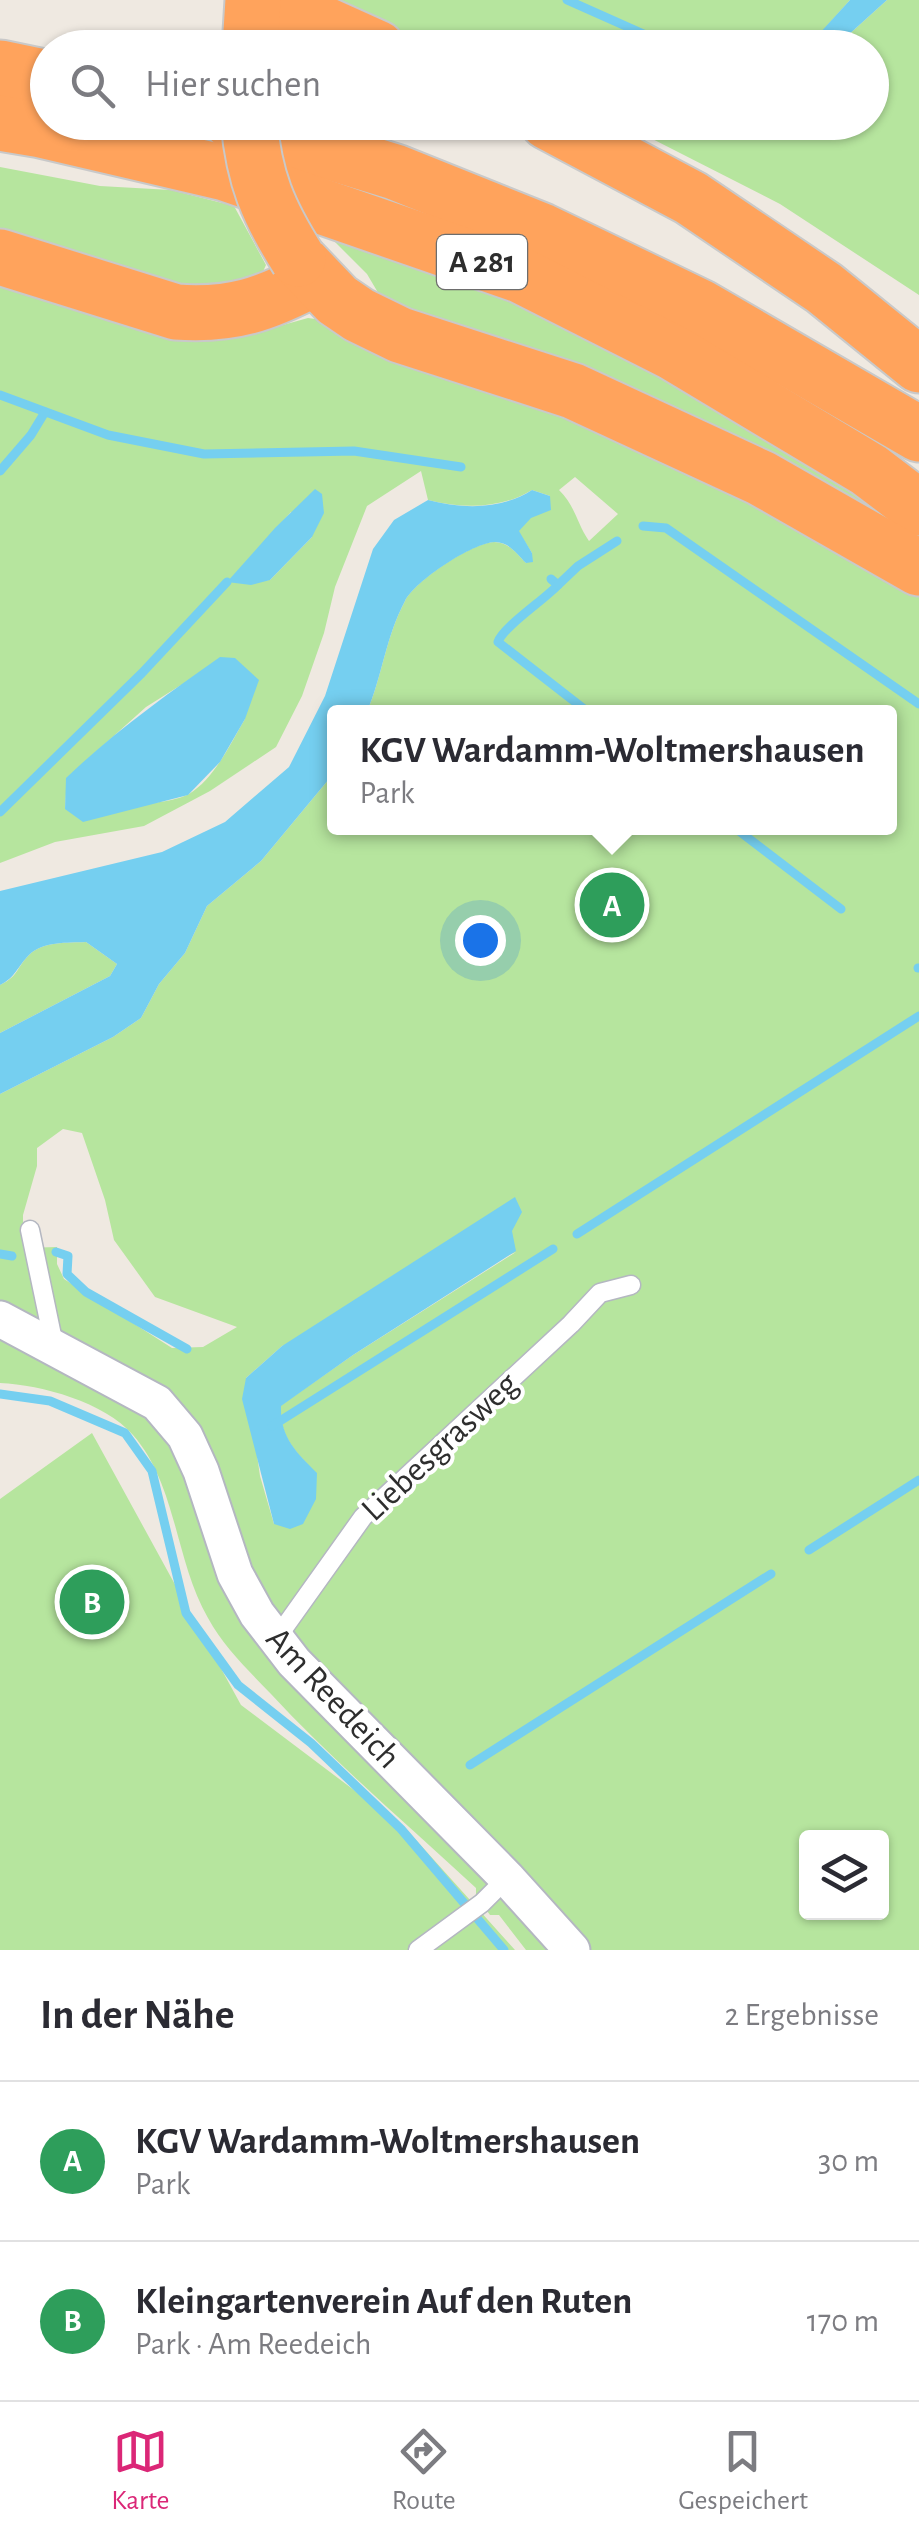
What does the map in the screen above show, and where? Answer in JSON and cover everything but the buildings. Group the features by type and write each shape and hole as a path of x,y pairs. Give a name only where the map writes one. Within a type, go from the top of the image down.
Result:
{"highway":[{"path":"256,23 290,30"},
{"path":"0,68 30,74"},
{"name":"A 281","path":"0,124 30,128"},
{"name":"A 281","path":"84,140 225,173 520,275 672,352 869,470 919,508"},
{"path":"251,140 256,176 273,220 306,268 337,300 400,335 573,391 761,478 919,568"},
{"name":"A 281","path":"291,140 395,172 542,231 700,307 919,434"},
{"path":"582,140 691,198 824,288 919,365"},
{"path":"0,256 176,312 207,314 242,310 306,268"}],"street":[{"name":"Am Reedeich","path":"0,1319 157,1403 185,1436 202,1471 235,1574 257,1614 294,1662 494,1891 572,1950"}],"lane":[{"path":"30,1230 54,1346"},
{"name":"Liebesgrasweg","path":"276,1639 363,1516 572,1324 600,1293 631,1285"},
{"path":"418,1950 494,1891"}],"green space":[{"path":"315,0 850,0 823,30 392,30"},
{"path":"887,0 919,0 919,295 780,204 654,140 889,140 889,30 854,30"},
{"path":"0,167 100,186 171,190 234,206 266,265 255,289 210,298 0,238"},
{"path":"329,236 454,279 615,351 739,421 878,507 869,515 401,309 380,296 367,274"},
{"path":"0,281 265,330 308,318 323,320 641,444 919,587 919,1950 526,1950 499,1915 490,1915 476,1896 476,1888 320,1744 221,1639 197,1596 159,1477 133,1435 106,1413 71,1397 0,1383 0,1094 113,1037 141,1018 159,984 185,953 207,906 261,861 327,781 327,835 897,835 897,705 370,705 393,628 411,593 445,564 484,544 504,544 526,563 532,553 518,531 550,496 532,490 495,504 441,503 428,500 421,471 367,506 335,587 302,696 276,747 210,791 144,826 55,842 0,863","holes":["575,477 618,514 589,541 559,490","291,512 312,537 270,580 228,582","181,685 245,719 207,779 179,798 65,809 67,778 146,707","63,1129 82,1133 114,1240 155,1297 237,1327 203,1347 172,1348 64,1279 57,1264 57,1247 23,1248 23,1215 37,1166 37,1148","516,1252 280,1406 286,1436 317,1474 274,1524 260,1476 246,1378 282,1346"]},
{"path":"86,942 117,964 110,976 0,1033 0,985 41,947"},
{"path":"92,1433 241,1705 407,1830 515,1950 0,1950 0,1499"}],"water":[{"path":"850,0 887,0 854,30 823,30"},
{"path":"315,489 322,494 324,513 312,537 270,580 251,585 227,582 275,528"},
{"path":"532,490 550,496 551,510 531,518 519,531 533,562 526,563 504,544 485,544 445,564 411,593 393,628 370,705 327,705 327,781 261,861 207,906 185,953 159,984 141,1018 113,1037 0,1094 0,1033 110,976 117,964 86,942 56,944 35,950 0,985 0,891 162,852 225,822 289,767 325,696 373,549 394,520 428,500 481,506 520,497"},
{"path":"220,657 235,658 259,680 245,719 220,762 188,795 83,822 65,809 66,778 160,700"},
{"path":"515,1197 522,1212 512,1231 516,1251 281,1406 286,1435 317,1473 316,1499 303,1524 290,1529 274,1524 242,1399 246,1378 282,1346"}],"waterway":[{"path":"567,0 634,30"},
{"path":"0,395 108,435 204,454 354,451 461,467"},
{"path":"0,471 45,412"},
{"path":"643,526 666,528 919,704"},
{"path":"558,585 578,566 617,541"},
{"path":"551,579 558,585 498,642 579,705"},
{"path":"0,812 142,673 227,582"},
{"path":"744,835 841,909"},
{"path":"577,1234 919,1016"},
{"path":"272,1426 553,1249"},
{"path":"56,1252 68,1256 67,1274 86,1292 187,1349"},
{"path":"0,1254 12,1256"},
{"path":"0,1394 50,1401 125,1433 152,1471 186,1613 238,1685 311,1743 401,1829 504,1950"},
{"path":"809,1550 919,1480"},
{"path":"470,1765 771,1574"}],"place":[{"name":"KGV Wardamm-Woltmershausen","path":"612,905"},
{"name":"Kleingartenverein Auf den Ruten","path":"92,1602"}]}
